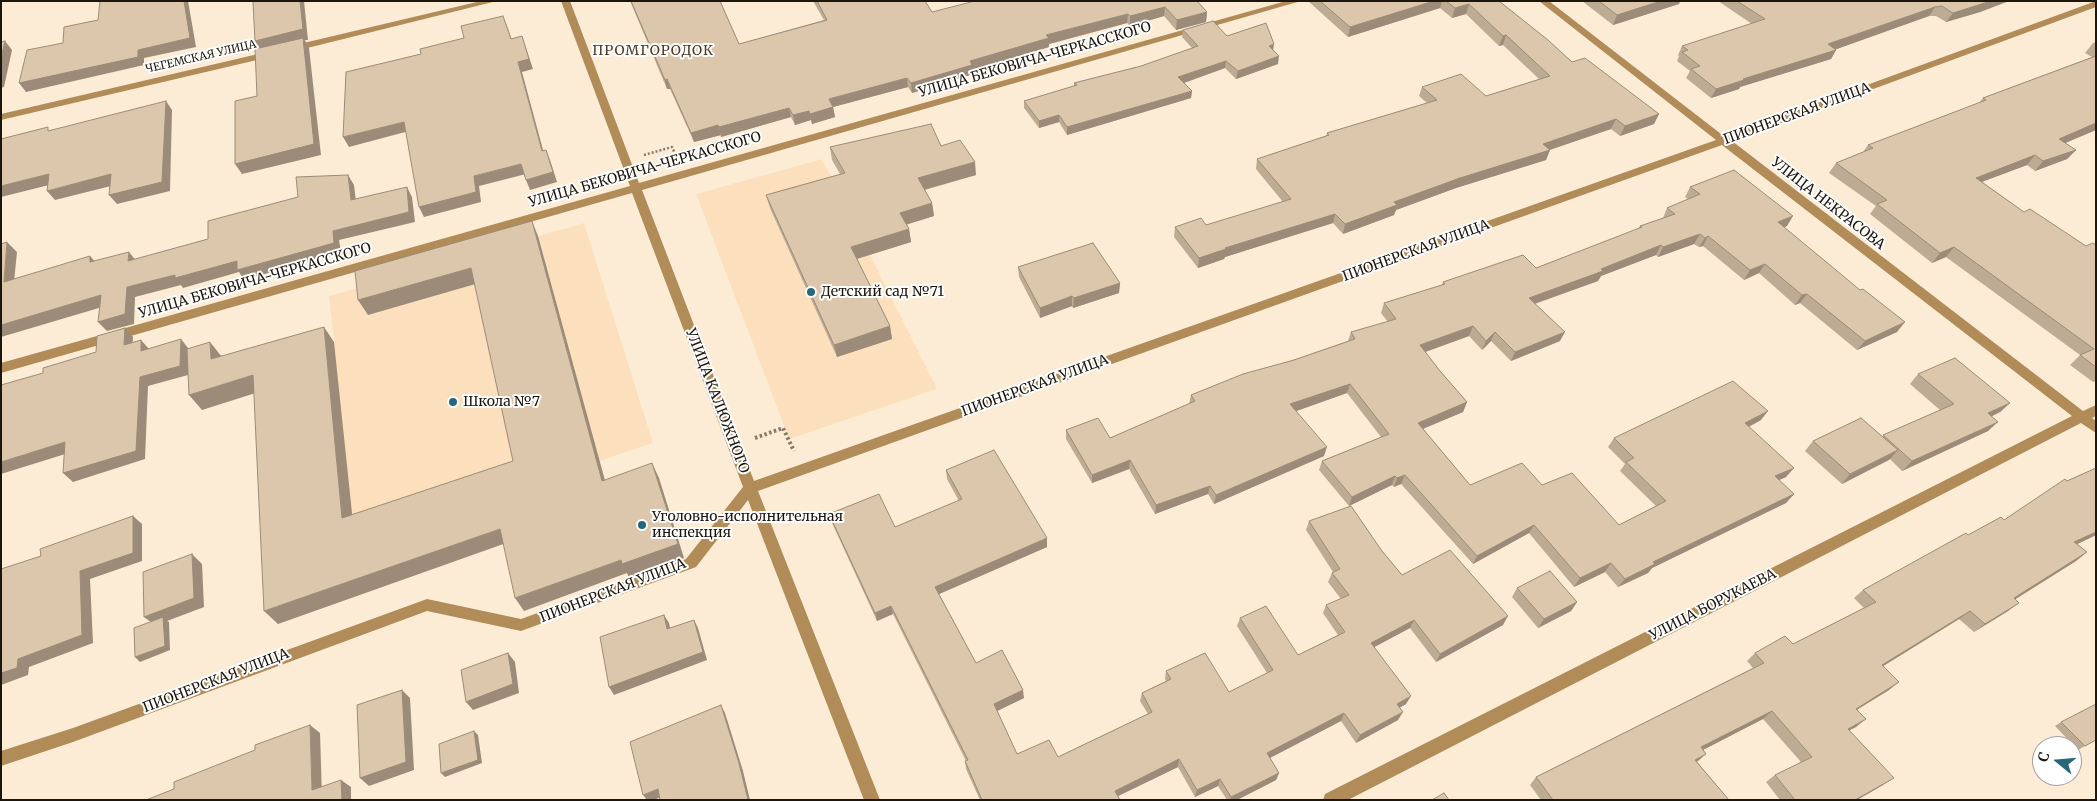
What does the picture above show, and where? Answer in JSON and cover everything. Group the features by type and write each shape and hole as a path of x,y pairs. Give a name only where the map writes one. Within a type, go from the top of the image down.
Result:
{"street":[{"name":"ЧЕГЕМСКАЯ УЛИЦА","path":"1,117 493,1"},
{"name":"УЛИЦА КАЛЮЖНОГО","path":"565,1 750,488 872,800"},
{"name":"УЛИЦА БЕКОВИЧА-ЧЕРКАССКОГО","path":"1,368 1297,1"},
{"name":"УЛИЦА НЕКРАСОВА","path":"1543,1 1723,142 2096,428"},
{"name":"ПИОНЕРСКАЯ УЛИЦА","path":"1,759 72,735 426,605 521,626 691,563 750,488 1723,142 2096,4"},
{"name":"УЛИЦА БОРУКАЕВА","path":"1331,800 2096,410"}],"path":[{"path":"644,155 672,147 678,161"},
{"path":"755,438 783,428 796,454"}],"shaded area":[{"name":"Детский сад №71","path":"822,159 937,389 789,439 696,194"},
{"name":"Школа №7","path":"584,223 653,443 481,501 490,549 278,624 264,362 334,342 329,296"}],"building":[{"path":"100,1 184,1 190,38 138,50 138,57 19,83 27,50 63,43 64,27 98,20"},
{"path":"300,1 303,29 255,41 253,2"},
{"path":"631,1 720,1 739,44 827,20 817,1 925,1 932,12 975,1 1197,1 1207,12 1177,20 1165,7 1130,16 1128,14 1046,35 1049,38 970,61 972,65 911,83 907,78 829,99 833,107 810,114 809,111 793,115 789,108 691,133 667,79 665,80"},
{"path":"1320,1 1434,1 1350,27"},
{"path":"1446,1 1499,1 1572,62 1585,58 1659,114 1625,126 1616,119 1543,144 1550,150 1460,178 1394,202 1397,205 1345,224 1335,214 1225,248 1199,258 1175,227 1201,218 1206,225 1291,199 1257,159 1329,135 1327,133 1437,100 1422,87 1461,74 1486,96 1550,76 1469,4 1455,8"},
{"path":"1599,1 1661,1 1617,15"},
{"path":"1737,1 1991,1 1953,13 1942,6 1935,7 1828,44 1836,50 1716,89 1691,69 1700,66 1682,52 1688,50 1682,46 1765,19"},
{"path":"503,16 511,39 522,36 529,59 518,62 542,151 546,150 553,172 526,180 521,164 474,176 476,192 419,207 404,122 343,137 346,72 421,54 420,49 464,38 461,26"},
{"path":"1213,21 1227,36 1266,23 1274,44 1269,46 1279,56 1238,71 1226,61 1178,77 1192,91 1067,127 1059,115 1039,121 1024,101 1077,85 1074,83 1141,66 1198,46 1183,30"},
{"path":"303,38 314,144 235,164 235,101 257,96 255,49"},
{"path":"5,41 1,58 1,42"},
{"path":"2096,56 2096,123 2059,139 2076,150 2043,161 2035,155 1976,178 2024,212 2030,209 2086,246 2093,243 2096,245 2096,367 2080,355 2094,349 1954,247 1940,253 1877,204 1887,200 1836,163 1873,148 1868,145 1986,100 1983,98"},
{"path":"166,101 162,182 109,195 111,174 47,191 49,174 1,186 1,139 48,127 48,131"},
{"path":"931,124 941,146 960,140 975,162 918,178 932,203 900,213 909,229 851,247 890,326 834,345 766,195 845,173 830,147"},
{"path":"1734,170 1793,216 1778,222 1860,290 1863,289 1905,322 1865,341 1807,294 1802,295 1765,264 1750,270 1708,236 1705,238 1700,234 1663,247 1661,245 1601,269 1603,271 1529,298 1565,332 1515,352 1495,332 1486,341 1473,326 1420,345 1467,402 1418,423 1470,485 1522,463 1542,485 1572,473 1619,525 1666,501 1626,462 1634,458 1614,438 1733,381 1768,411 1745,423 1794,468 1775,476 1794,494 1653,562 1655,564 1625,579 1611,563 1580,578 1534,525 1477,556 1405,475 1397,478 1395,476 1352,497 1322,461 1389,434 1350,384 1290,404 1327,447 1216,495 1210,486 1156,505 1130,460 1092,475 1066,430 1098,418 1110,438 1195,401 1191,395 1243,374 1294,360 1355,339 1351,332 1396,319 1384,303 1445,284 1443,282 1523,255 1536,268 1675,214 1667,208 1700,194 1690,187"},
{"path":"348,175 351,200 407,187 409,212 333,231 334,243 237,270 237,261 175,278 175,275 127,287 125,314 98,322 101,295 1,325 1,244 7,242 4,282 90,256 90,262 129,252 128,261 208,239 208,221 298,197 296,177"},
{"path":"532,221 602,481 652,463 678,544 622,564 621,560 515,598 500,529 264,611 253,375 189,395 187,349 210,342 211,359 324,327 342,518 513,461 471,268 358,300 355,271"},
{"path":"1093,243 1120,283 1074,298 1072,296 1040,308 1018,267"},
{"path":"125,328 124,345 141,340 141,351 181,339 180,366 140,377 136,451 63,473 65,442 1,462 1,385 43,373 43,368 96,352 97,336"},
{"path":"1955,358 2010,403 1988,413 1998,422 1912,461 1883,435 1954,404 1918,374"},
{"path":"1861,418 1898,450 1850,474 1813,441"},
{"path":"994,450 1047,538 935,587 976,663 1002,650 1023,690 994,704 1017,754 1049,740 1058,757 1152,712 1142,693 1171,679 1166,671 1205,653 1229,692 1273,670 1240,618 1266,606 1298,655 1345,632 1326,605 1349,595 1332,573 1340,569 1309,521 1351,506 1382,551 1402,575 1450,550 1508,616 1440,654 1414,620 1371,643 1411,696 1397,704 1403,712 1360,735 1344,713 1267,753 1279,773 1231,797 1220,779 1197,790 1179,759 1115,791 1120,800 982,800 965,761 968,760 891,606 875,613 829,514 879,494 895,527 962,499 946,470"},
{"path":"2096,468 2096,532 2074,542 2087,552 2014,598 2019,603 1985,624 1970,611 1882,665 1899,682 1856,709 1866,719 1848,729 1894,778 1855,800 1795,800 1775,775 1812,757 1772,711 1701,747 1706,754 1695,760 1729,800 1553,800 1536,777 1764,663 1755,653 1785,636 1793,644 1876,602 1863,590 1966,533 1968,535 2001,517 2004,520 2065,479 2067,481"},
{"path":"133,516 133,553 80,571 82,635 18,659 17,668 1,673 1,569 41,556 40,549"},
{"path":"192,554 194,598 144,617 143,572"},
{"path":"1550,571 1577,602 1544,619 1517,588"},
{"path":"664,615 667,629 694,620 703,652 609,687 600,637"},
{"path":"163,617 165,646 135,657 134,628"},
{"path":"508,653 513,684 466,702 461,670"},
{"path":"402,690 406,762 360,778 357,705"},
{"path":"2096,704 2096,740 2085,746 2082,743 2082,736 2075,736 2061,722"},
{"path":"721,705 748,800 660,800 658,789 643,795 630,742"},
{"path":"310,725 312,790 341,780 342,800 146,800 174,789 174,782 255,750 255,745"},
{"path":"474,731 478,760 441,773 439,744"},
{"path":"1444,793 1449,800 1432,800"}],"place":[{"name":"Детский сад №71","path":"811,292"},
{"name":"Школа №7","path":"453,402"},
{"name":"Уголовно-исполнительная инспекция","path":"642,525"}],"district":[{"name":"ПРОМГОРОДОК","path":"653,51"}]}
